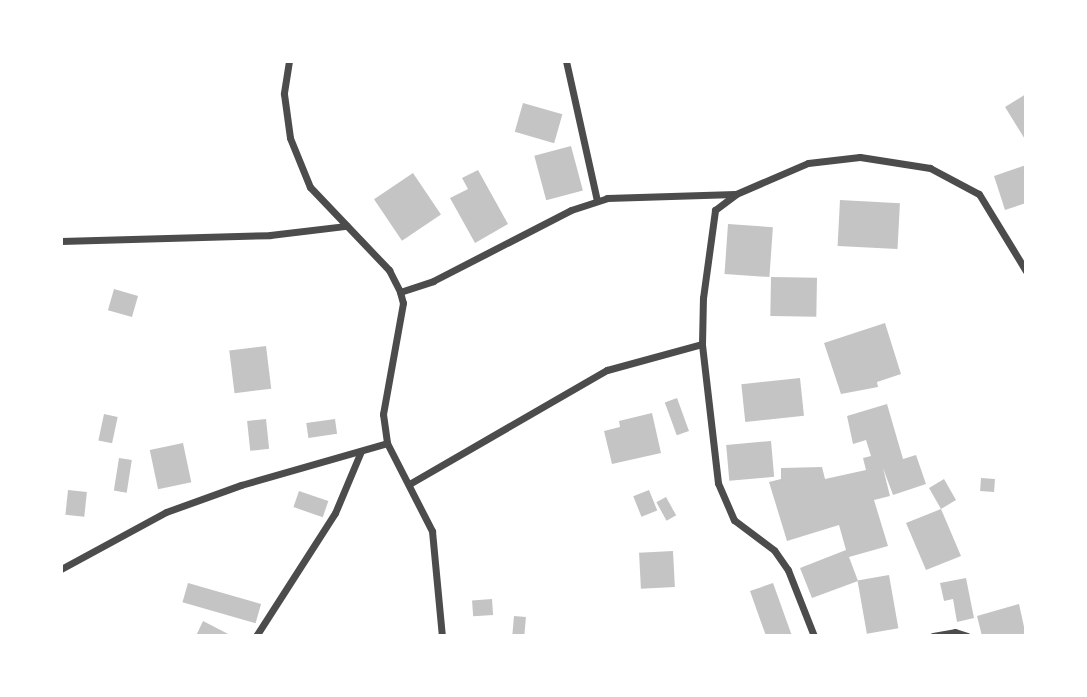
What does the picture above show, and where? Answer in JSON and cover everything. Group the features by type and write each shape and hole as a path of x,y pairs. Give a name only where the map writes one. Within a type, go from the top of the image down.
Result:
{"street":[{"path":"289,61 285,94 290,138 310,187 389,270 403,303 383,414 387,443 411,483 432,531 442,636"},
{"path":"566,61 597,201"},
{"path":"814,636 788,570 774,550 734,520 718,483 702,344 710,229 715,209 736,194 808,163 860,157 930,168 979,194 1026,271"},
{"path":"400,292 433,281 571,210 597,201 736,194"},
{"path":"61,241 257,235 346,226"},
{"path":"411,483 607,370 702,344"},
{"path":"61,569 166,512 387,443"},
{"path":"256,636 335,513 361,451"},
{"path":"933,636 956,632 967,636"}],"building":[{"path":"1026,94 1026,141 1005,107"},
{"path":"523,103 562,114 554,143 515,132"},
{"path":"571,146 583,190 546,200 534,156"},
{"path":"1026,165 1026,203 1005,210 994,176"},
{"path":"478,170 508,224 475,243 450,198 468,189 462,178"},
{"path":"413,173 441,214 402,241 374,199"},
{"path":"840,200 900,203 898,249 838,246"},
{"path":"728,224 773,227 769,277 725,274"},
{"path":"771,277 817,278 816,317 770,316"},
{"path":"114,289 138,296 132,317 108,310"},
{"path":"885,323 901,374 877,382 878,387 841,394 824,343"},
{"path":"266,346 271,389 235,393 229,351"},
{"path":"800,378 804,416 745,422 741,384"},
{"path":"677,398 689,431 677,435 665,402"},
{"path":"887,404 903,459 916,455 926,484 893,495 883,468 890,496 874,500 888,546 849,557 858,581 812,598 800,568 846,550 839,525 787,541 769,482 781,479 781,468 822,467 825,479 866,470 863,458 871,456 866,440 853,444 847,416"},
{"path":"652,413 661,453 612,464 604,431 620,427 619,421"},
{"path":"104,414 118,417 112,443 98,440"},
{"path":"266,419 269,449 250,451 247,421"},
{"path":"335,419 337,434 308,438 306,423"},
{"path":"771,441 774,477 729,481 726,445"},
{"path":"183,443 191,482 158,489 150,450"},
{"path":"119,458 132,460 127,493 114,491"},
{"path":"981,478 995,479 994,492 980,491"},
{"path":"944,479 956,500 941,509 929,488"},
{"path":"68,490 87,492 84,517 65,515"},
{"path":"649,490 657,510 641,517 633,496"},
{"path":"299,491 328,501 323,517 293,507"},
{"path":"666,497 676,515 667,521 656,502"},
{"path":"941,509 961,556 926,570 906,523"},
{"path":"673,551 675,587 641,589 639,553"},
{"path":"889,575 898,628 867,634 857,581"},
{"path":"966,578 974,618 957,622 953,599 944,601 940,583"},
{"path":"188,583 261,604 256,623 182,602"},
{"path":"773,583 792,636 766,636 750,591"},
{"path":"492,599 493,615 473,616 472,600"},
{"path":"1019,604 1026,636 982,636 977,616"},
{"path":"514,616 526,617 524,636 512,636"},
{"path":"203,621 232,636 196,636"}]}
